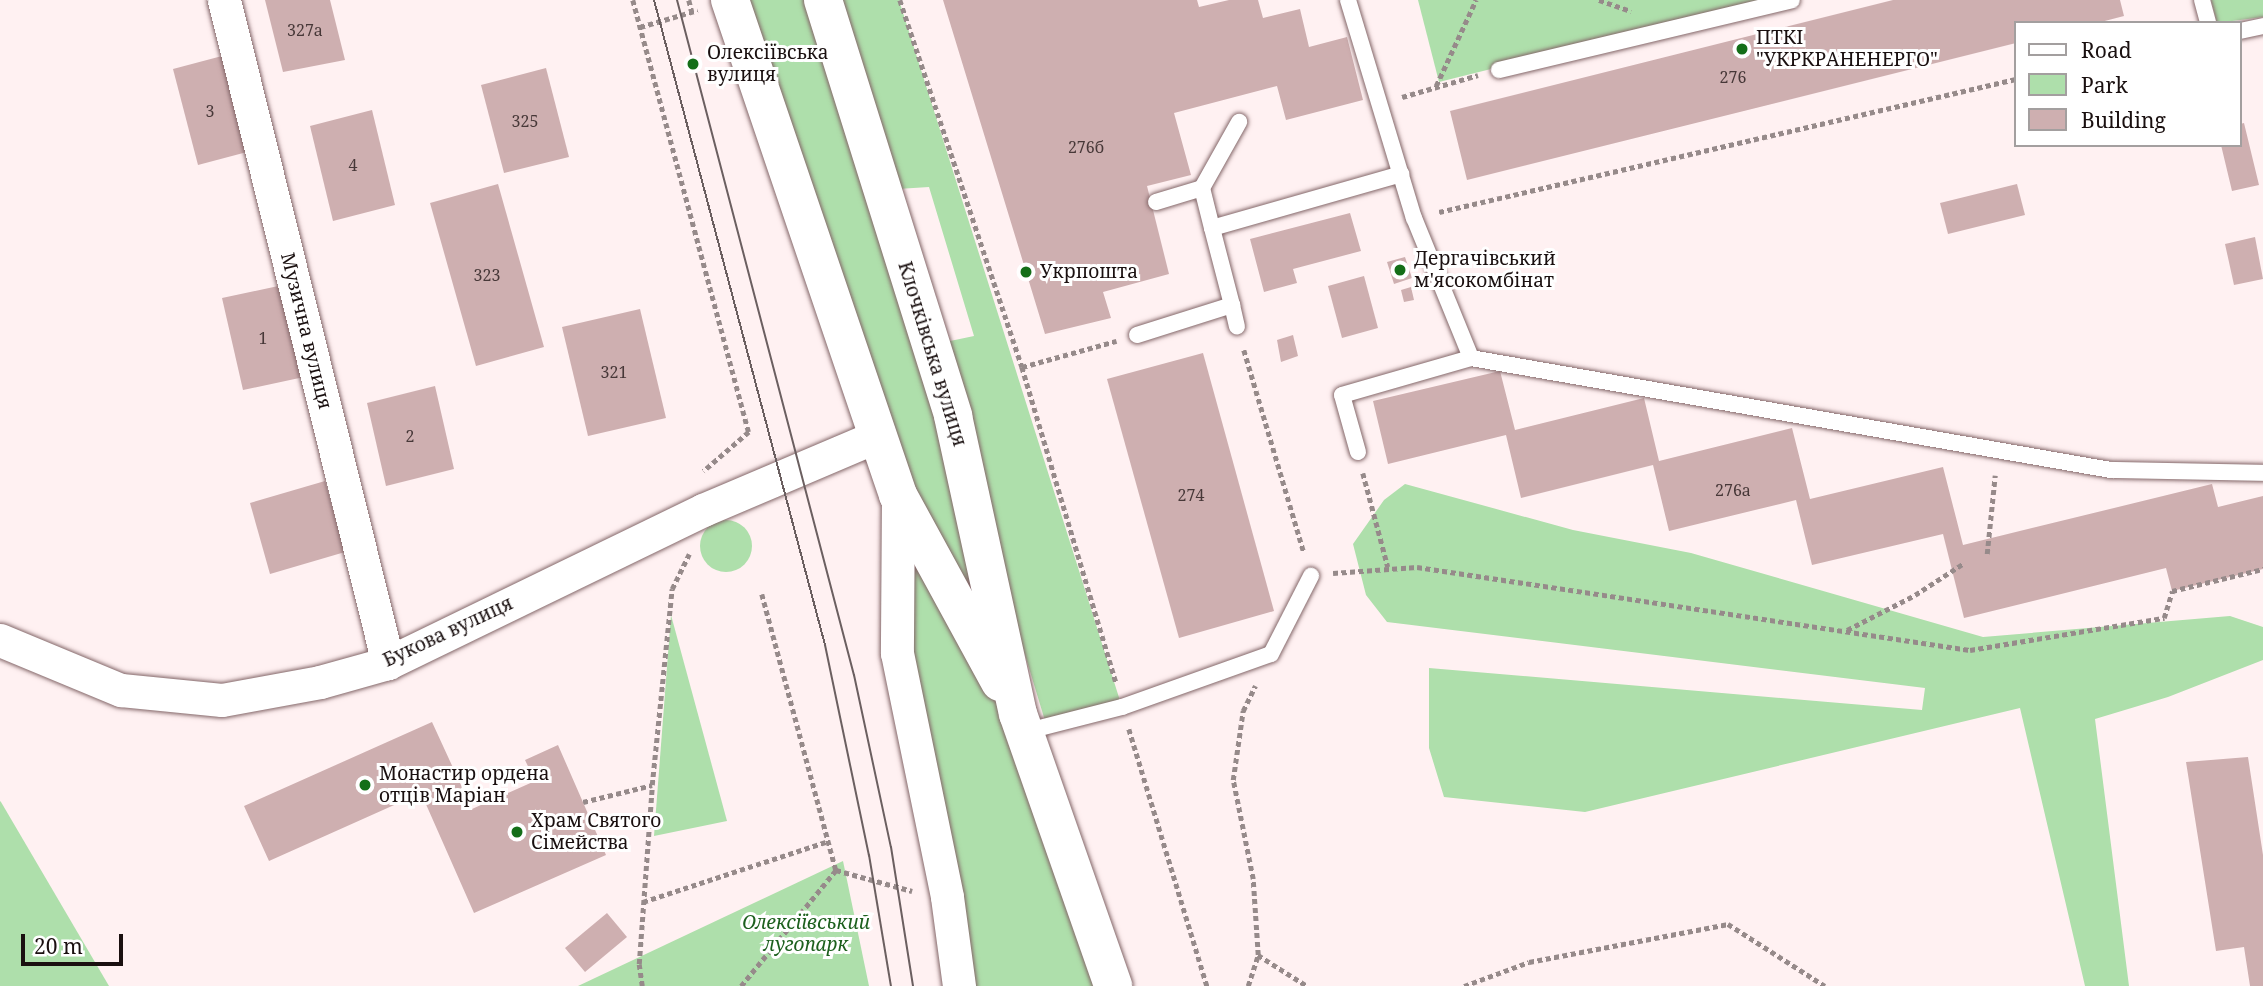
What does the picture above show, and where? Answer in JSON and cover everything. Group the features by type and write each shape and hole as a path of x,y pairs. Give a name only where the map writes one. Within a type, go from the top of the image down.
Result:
{"main road":[{"name":"Клочківська вулиця","path":"730,0 876,437 898,495 1021,723"},
{"name":"Клочківська вулиця","path":"823,0 953,416 1021,723 1113,986"}],"street":[{"name":"Музична вулиця","path":"224,0 388,663"},
{"name":"Букова вулиця","path":"0,640 121,690 222,700 320,682 388,663 703,510 876,437"},
{"name":"Клочківська вулиця","path":"898,495 897,653 947,897 959,986"}],"lane":[{"path":"1348,0 1414,218 1471,358"},
{"path":"1499,70 1792,0"},
{"path":"2202,0 2207,21"},
{"path":"2242,31 2263,26"},
{"path":"1237,326 1202,188 1239,122"},
{"path":"1212,229 1401,174"},
{"path":"1157,202 1202,188"},
{"path":"1137,335 1232,305"},
{"path":"1358,452 1342,395 1471,358 1998,447 2112,470 2263,473"},
{"path":"1021,723 1122,707 1271,654 1311,576"}],"path":[{"path":"632,0 749,432 697,477 703,510 702,526 672,589 643,902 642,986"},
{"path":"689,0 692,12"},
{"path":"640,27 730,0"},
{"path":"900,0 1022,367 1207,986"},
{"path":"1436,86 1476,0"},
{"path":"1378,105 1436,86 1499,70"},
{"path":"1414,218 2014,79"},
{"path":"1237,326 1311,576 1388,567 1417,567 1969,650 2164,618 2172,591 2263,569"},
{"path":"1022,367 1137,335"},
{"path":"1987,554 1998,447"},
{"path":"1358,452 1388,567"},
{"path":"1845,631 1915,596 1964,562"},
{"path":"762,594 836,870"},
{"path":"1248,986 1258,955 1253,879 1233,780 1243,711 1271,654"},
{"path":"583,802 652,785"},
{"path":"643,902 828,841"},
{"path":"836,870 898,889 947,897"},
{"path":"741,986 836,870"},
{"path":"1464,986 1529,962 1728,924 1825,986"},
{"path":"1258,955 1307,986"}],"green space":[{"path":"730,0 899,0 1122,707 1046,724 957,431 1113,986 959,986 875,437","holes":["929,187 974,336 931,345 882,190"]},
{"path":"1418,0 1767,0 1439,82"},
{"path":"2211,0 2263,0 2263,17 2216,21"},
{"path":"1405,484 1573,530 1691,553 1983,637 2230,616 2263,627 2263,660 2168,697 2095,719 2129,986 2085,986 2020,708 1585,812 1444,797 1429,748 1429,668 1922,710 1925,688 1387,622 1366,595 1353,544 1384,500"},
{"path":"726,520 745,527 752,546 745,565 726,572 707,565 700,546 707,527"},
{"path":"671,615 727,821 654,836"},
{"path":"1,802 109,986 0,986"},
{"name":"Олексіївський лугопарк","path":"843,861 869,986 578,986"}],"building":[{"path":"265,0 330,0 345,60 283,72"},
{"path":"943,0 1197,0 1199,7 1229,0 1258,0 1263,18 1300,9 1309,47 1347,37 1363,100 1286,120 1277,86 1174,113 1191,175 1147,186 1169,274 1103,292 1111,318 1045,334"},
{"path":"1893,0 2120,0 2124,16 2105,21 2014,21 2014,43 1467,180 1450,111"},
{"path":"222,56 247,152 198,165 173,69"},
{"path":"546,68 569,157 504,173 481,85"},
{"path":"372,110 395,205 333,221 310,126"},
{"path":"2242,124 2259,185 2232,191 2221,147 2242,147"},
{"path":"498,184 544,347 476,366 430,203"},
{"path":"2017,184 2025,215 1948,234 1940,203"},
{"path":"1350,213 1361,251 1293,269 1297,283 1264,292 1250,239"},
{"path":"2255,237 2263,279 2234,285 2225,244"},
{"name":"Дергачівський м'ясокомбінат","path":"1405,257 1412,278 1394,284 1387,262"},
{"path":"1364,276 1378,328 1342,338 1328,286"},
{"path":"283,285 304,377 243,390 222,298"},
{"path":"1411,287 1414,300 1404,302 1401,290"},
{"path":"640,309 666,418 588,436 562,327"},
{"path":"1293,335 1298,356 1281,362 1277,340"},
{"path":"1203,353 1274,611 1179,638 1107,379"},
{"path":"1500,371 1515,430 1644,398 1659,461 1792,428 1810,499 1943,467 1963,545 2212,484 2218,507 2263,496 2263,569 2172,591 2166,568 1964,618 1943,534 1812,565 1796,500 1669,531 1653,465 1521,498 1506,435 1388,464 1373,401"},
{"path":"435,386 454,469 386,486 367,403"},
{"path":"325,481 345,552 270,574 250,503"},
{"path":"432,722 472,809 535,781 525,760 558,745 606,855 474,913 421,793 269,861 244,806"},
{"path":"2248,757 2263,855 2263,986 2250,986 2244,947 2216,951 2186,762"},
{"path":"607,913 627,937 585,972 565,948"}],"tram line":[{"path":"654,0 825,645 869,855 891,986"},
{"path":"677,0 854,675 891,847 913,986"}],"place":[{"name":"ПТКІ \"УКРКРАНЕНЕРГО\"","path":"1742,49"},
{"name":"Олексіївська вулиця","path":"693,64"},
{"name":"Дергачівський м'ясокомбінат","path":"1400,270"},
{"name":"Укрпошта","path":"1026,272"},
{"name":"Монастир ордена отців Маріан","path":"365,785"},
{"name":"Храм Святого Сімейства","path":"517,832"}]}
